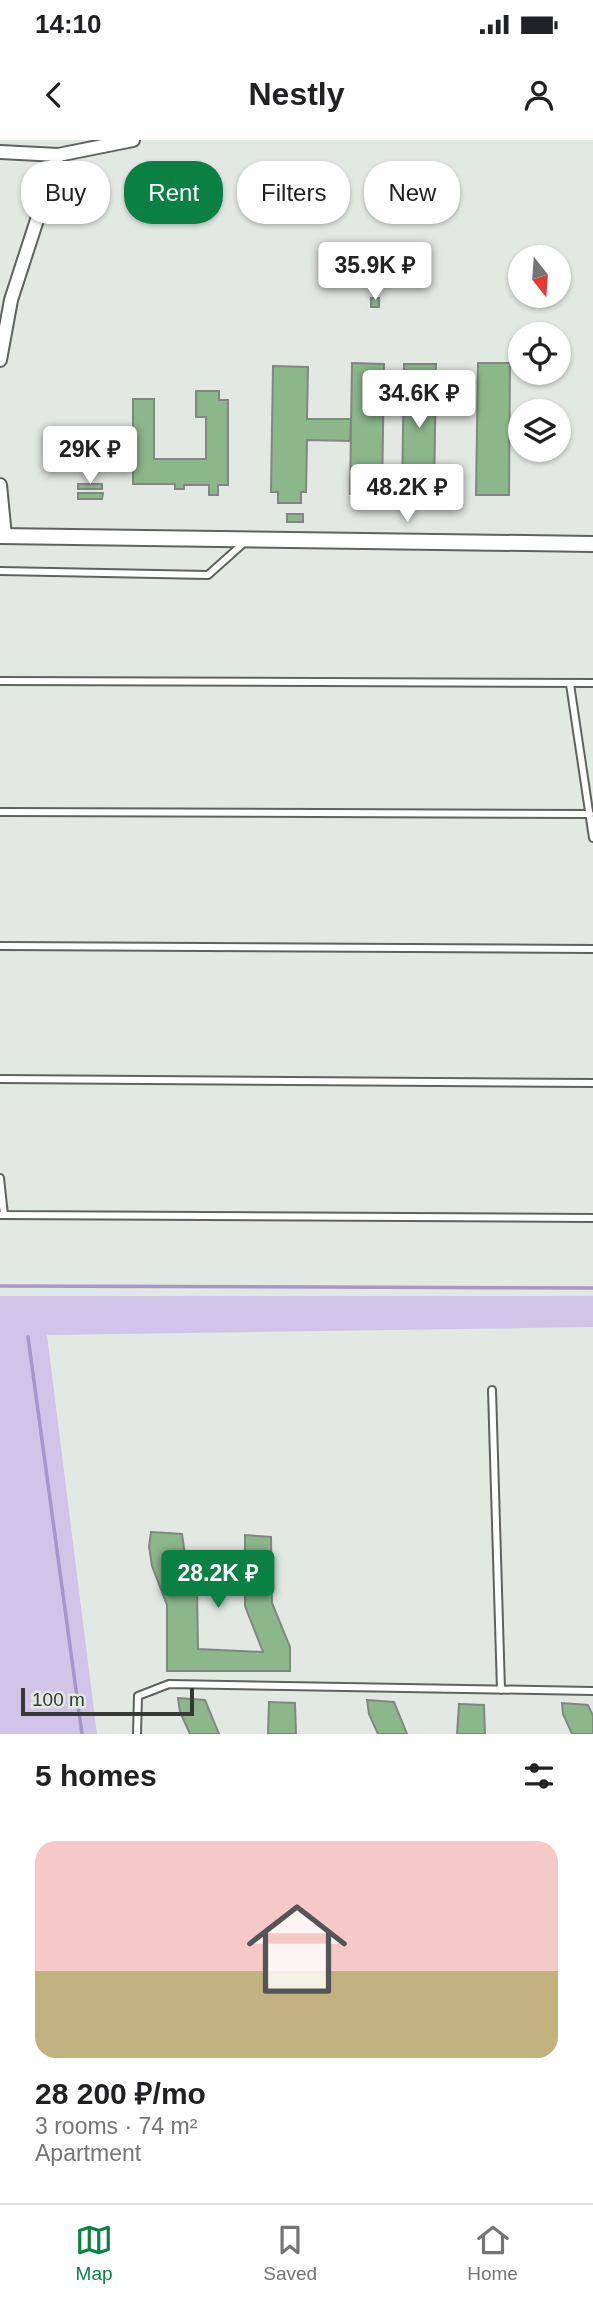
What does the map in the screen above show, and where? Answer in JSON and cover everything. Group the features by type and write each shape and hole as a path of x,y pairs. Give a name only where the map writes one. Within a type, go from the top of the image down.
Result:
{"street":[{"path":"0,152 58,155 133,140"},
{"path":"0,360 11,300 58,155"},
{"path":"0,485 3,536 593,544"}],"lane":[{"path":"0,571 208,575 247,539"},
{"path":"0,681 593,683"},
{"path":"570,684 593,838"},
{"path":"0,812 590,814"},
{"path":"0,946 593,949"},
{"path":"0,1079 593,1083"},
{"path":"0,1178 2,1215 593,1217"},
{"path":"492,1390 501,1690"},
{"path":"137,1734 138,1696 169,1684 593,1691"}],"shaded area":[{"path":"0,1296 593,1296 593,1327 47,1335 97,1734 0,1734"}],"building":[{"path":"371,298 379,298 379,307 371,307"},
{"path":"352,363 384,364 382,495 350,494"},
{"path":"478,363 508,363 509,495 476,495"},
{"path":"404,364 436,364 434,496 402,496"},
{"path":"273,366 308,367 307,419 351,419 350,441 307,440 306,492 301,492 301,503 278,503 278,492 271,492"},
{"path":"196,391 219,391 219,400 228,400 228,485 218,485 218,495 209,495 209,485 184,485 184,489 175,489 175,484 133,484 133,399 154,399 154,459 206,459 206,417 196,417"},
{"path":"78,484 102,484 102,489 78,489"},
{"path":"78,493 103,493 102,499 78,499"},
{"path":"287,514 303,514 303,522 287,522"},
{"path":"151,1532 182,1534 186,1563 197,1589 198,1649 263,1652 245,1606 245,1535 271,1537 272,1603 290,1647 290,1671 167,1671 167,1605 152,1566 149,1546"},
{"path":"178,1698 205,1700 219,1734 190,1734 180,1712"},
{"path":"367,1700 394,1702 407,1734 378,1734 369,1714"},
{"path":"269,1702 295,1703 296,1734 268,1734"},
{"path":"562,1703 588,1705 593,1716 593,1734 572,1734 563,1714"},
{"path":"459,1704 484,1705 485,1734 457,1734"}],"waterway":[{"path":"0,1286 593,1288"},
{"path":"28,1337 82,1734"}]}
